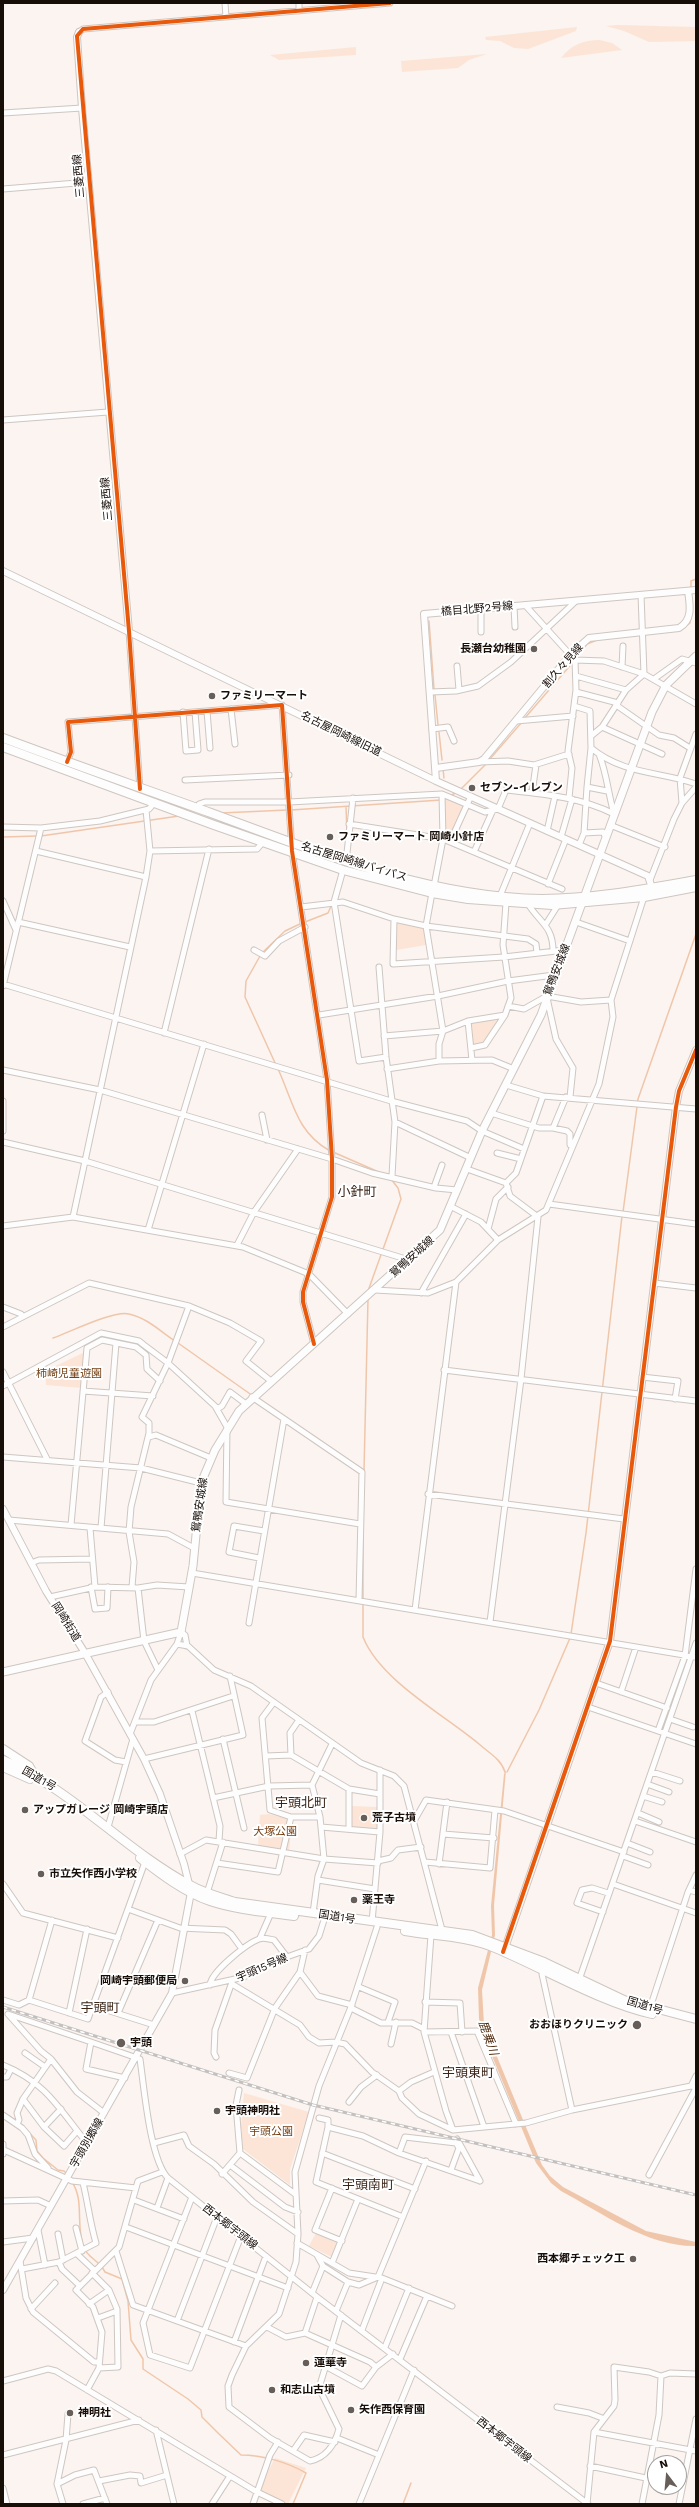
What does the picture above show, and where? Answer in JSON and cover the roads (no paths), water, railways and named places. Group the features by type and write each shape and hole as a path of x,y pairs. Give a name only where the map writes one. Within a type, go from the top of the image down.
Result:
{"main road":[{"name":"鴛鴨安城線","path":"181,1632 192,1573 201,1483 211,1458 227,1427 252,1398 409,1260 440,1230 482,1131 534,1031 554,975 576,922 647,726 666,685 694,660"},
{"name":"名古屋岡崎線バイパス","path":"3,738 152,794 197,808 292,847 344,866 433,890 506,903 558,904 584,900 651,884 696,887"},
{"name":"名古屋岡崎線バイパス","path":"3,747 263,842 292,847"},
{"path":"152,794 155,802 164,797"},
{"name":"名古屋岡崎線バイパス","path":"433,890 541,899 584,900 644,897 696,887"},
{"path":"3,1672 181,1632"},
{"path":"3,1749 29,1766 35,1776"},
{"name":"国道1号","path":"3,1760 35,1776 209,1901 238,1909 324,1920 442,1930 495,1945 624,2000 696,2020"},
{"name":"国道1号","path":"3,1767 35,1781 59,1797 145,1862 190,1888 235,1902 313,1913 431,1935 485,1942"},
{"name":"国道1号","path":"504,1949 544,1970 579,1982 628,2007 696,2020"}],"street":[{"path":"225,3 226,17"},
{"path":"299,3 300,11"},
{"name":"三菱西線","path":"129,631 88,182 77,37 79,32 83,29 300,11 326,6 390,3"},
{"path":"3,113 82,108"},
{"path":"3,189 88,182"},
{"path":"3,420 108,412"},
{"name":"名古屋岡崎線旧道","path":"3,571 436,781 648,876 651,884"},
{"name":"橋目北野2号線","path":"436,781 431,692 424,614 696,590"},
{"name":"割久々見線","path":"479,762 516,721 571,654 589,638 679,628 686,624 689,617 688,591"},
{"path":"591,736 602,727 626,690 644,674 644,632 641,595"},
{"path":"431,692 458,690 478,686 511,662 576,601"},
{"path":"525,605 575,660 576,692 572,716 569,754 572,768 570,799 564,838 548,884"},
{"path":"514,606 515,626"},
{"path":"481,609 481,632"},
{"path":"129,631 140,789"},
{"path":"622,667 623,646"},
{"path":"654,679 682,659 694,660"},
{"path":"575,660 604,660 644,674 666,685 696,704"},
{"path":"457,666 458,690"},
{"path":"576,676 626,690"},
{"path":"576,692 617,704 659,735 674,738 690,748"},
{"path":"67,762 71,752 68,722 231,709 265,704 282,705 289,775 292,847 328,1080 332,1159 332,1196 309,1274 304,1283 303,1302 314,1344"},
{"path":"574,706 590,711 591,736 584,833 579,845"},
{"path":"231,709 235,744"},
{"path":"207,711 210,748"},
{"path":"183,712 186,752 198,750 195,712"},
{"path":"516,721 572,716"},
{"path":"432,729 448,727 455,739"},
{"path":"602,727 640,746 662,754"},
{"path":"682,803 680,778 696,734"},
{"path":"591,748 599,754 631,770 680,778 696,786 682,803 651,884"},
{"path":"436,768 479,762 508,761 536,765 569,754"},
{"path":"599,754 606,773 607,791 614,814"},
{"path":"532,793 536,765"},
{"path":"185,780 289,775"},
{"path":"587,787 607,791"},
{"path":"474,852 506,790 555,796 586,802 614,814"},
{"path":"197,808 199,804 205,802 289,802 442,794 485,812 496,809"},
{"path":"439,1061 439,1044 442,1031 438,996 426,926 443,839 442,794"},
{"path":"450,842 470,796"},
{"path":"547,831 555,796"},
{"path":"353,798 344,866 334,902 359,1061 386,1057"},
{"path":"3,827 42,828 100,821 146,810 155,802"},
{"path":"73,1217 146,877 150,851 146,810"},
{"path":"500,896 530,823"},
{"path":"349,824 443,839 562,889"},
{"path":"610,825 665,847"},
{"path":"42,828 3,985 328,1080 391,1101 467,1121 482,1131 524,1148"},
{"path":"584,833 603,832 606,838"},
{"path":"150,851 257,849 263,842"},
{"path":"164,1033 210,849"},
{"path":"36,851 146,877"},
{"path":"375,1290 421,1293 439,1291 456,1282 498,1240 538,1217 549,1204 599,1084 611,1024 611,1000 644,897"},
{"path":"3,902 16,930"},
{"path":"301,907 343,902 394,919 426,926 503,938 528,939 536,944 537,953"},
{"path":"471,1048 485,1045 505,1015 512,998 504,957 503,938 506,903"},
{"path":"528,904 535,915 546,924 553,940 553,951"},
{"path":"546,924 558,904"},
{"path":"394,919 393,964 504,957 565,950"},
{"path":"18,922 130,947"},
{"path":"576,922 630,941"},
{"path":"254,950 265,956 279,942 304,927"},
{"path":"379,967 387,1069 395,1122 392,1176"},
{"path":"319,1015 438,996 508,980 554,975"},
{"path":"508,1006 524,1009 547,996 581,1002 611,1000"},
{"path":"547,996 556,1039 573,1068 568,1097 553,1128"},
{"path":"384,1036 442,1031 468,1021 505,1015"},
{"path":"468,1021 472,1060"},
{"path":"148,1230 204,1044"},
{"path":"504,1949 610,1642 678,1091 696,1050"},
{"path":"387,1069 439,1061 492,1060 514,1069"},
{"path":"3,1070 100,1090 332,1159 355,1168 434,1187 457,1190"},
{"path":"506,1085 543,1096 696,1109"},
{"path":"488,1229 496,1199 516,1173 543,1096"},
{"path":"3,1101 3,1131"},
{"path":"491,1113 533,1126 567,1131 570,1134 570,1145 573,1146"},
{"path":"262,1115 267,1140"},
{"path":"395,1122 471,1158"},
{"path":"3,1142 85,1161 322,1232 409,1260"},
{"path":"236,1245 254,1212 298,1149"},
{"path":"497,1153 521,1159"},
{"path":"434,1187 442,1165"},
{"path":"467,1168 507,1185"},
{"path":"507,1185 510,1196 538,1217"},
{"path":"549,1204 696,1224"},
{"path":"450,1206 466,1214 488,1229 498,1240"},
{"path":"421,1293 466,1214"},
{"path":"3,1226 73,1217 236,1245 309,1274 348,1314"},
{"path":"490,1622 521,1379 538,1217"},
{"path":"415,1610 428,1494 456,1282"},
{"path":"3,1327 89,1283 189,1306 230,1323 261,1340 246,1361 271,1381"},
{"path":"654,1283 696,1288"},
{"path":"158,1670 144,1641 135,1588 134,1562 129,1532 131,1507 149,1437 149,1423 142,1418 168,1363 189,1306"},
{"path":"3,1307 21,1314 22,1317"},
{"path":"3,1386 101,1333 139,1342 168,1363 217,1409 227,1427 226,1502 360,1524"},
{"path":"71,1526 87,1348 102,1340 136,1347 146,1355 147,1369 160,1381"},
{"path":"101,1528 116,1343"},
{"path":"444,1370 696,1401"},
{"path":"3,1372 47,1459"},
{"path":"642,1377 678,1381 675,1399"},
{"path":"84,1391 153,1396"},
{"path":"217,1409 222,1406 230,1392 246,1404"},
{"path":"252,1398 362,1472 360,1524 361,1600"},
{"path":"249,1623 284,1419"},
{"path":"149,1437 156,1435 211,1458"},
{"path":"3,1456 141,1468 201,1483"},
{"path":"428,1494 624,1519"},
{"name":"岡崎街道","path":"3,1509 31,1564 108,1692 144,1759 160,1794 190,1888"},
{"path":"9,1520 129,1532 168,1534 194,1548"},
{"path":"260,1558 229,1552 234,1526 264,1532"},
{"path":"90,1528 95,1609 107,1608 108,1587"},
{"path":"31,1564 39,1560 92,1559"},
{"path":"658,1731 685,1656 696,1569"},
{"path":"192,1573 256,1582 694,1657"},
{"path":"50,1597 93,1587 135,1588 157,1585 189,1587"},
{"path":"108,1827 136,1722 151,1680 176,1644 181,1632 185,1635 187,1646"},
{"path":"579,1982 608,1893 613,1884 670,1719 694,1657 696,1643"},
{"path":"176,1644 187,1646 214,1670 251,1686 361,1763 394,1776 404,1786 442,1930"},
{"path":"621,1692 636,1647"},
{"path":"144,1759 244,1733 233,1696 230,1676"},
{"path":"596,1683 667,1708"},
{"path":"108,1692 101,1697 85,1741 115,1760 126,1762"},
{"path":"136,1722 154,1722 192,1711 233,1696"},
{"path":"274,1702 262,1718 270,1810 292,1817 320,1817"},
{"path":"588,1707 696,1744"},
{"path":"192,1711 220,1826 221,1842 217,1863 207,1893"},
{"path":"670,1719 693,1727"},
{"path":"292,1755 290,1733 298,1720"},
{"path":"223,1739 244,1828"},
{"path":"313,1913 318,1880 324,1859 320,1817 312,1785 320,1772 332,1744"},
{"path":"266,1756 292,1755 349,1789 380,1794"},
{"path":"341,2315 327,2367 319,2388 339,2429 336,2440 320,2457 310,2461 242,2419 228,2407 228,2386 246,2346 267,2328 279,2314 297,2255 298,2212 295,2194 295,2172 319,2086 359,1987 374,1925 375,1889 380,1832 380,1770"},
{"path":"652,1772 680,1781"},
{"path":"647,1784 669,1792"},
{"path":"214,1798 269,1786 312,1785"},
{"path":"349,1789 349,1829"},
{"path":"643,1796 662,1802"},
{"path":"414,1821 426,1800 499,1810 623,1854 648,1865"},
{"path":"439,1864 447,1802"},
{"path":"425,1862 490,1868 499,1810"},
{"path":"638,1813 659,1822"},
{"path":"217,1863 278,1872 292,1817"},
{"path":"635,1821 696,1842"},
{"path":"321,1827 380,1832"},
{"path":"443,1834 494,1838"},
{"path":"180,1854 206,1840 324,1859 378,1862 391,1858 398,1850 421,1847"},
{"path":"627,1844 650,1852"},
{"path":"29,2000 88,2019 94,2006 145,1862"},
{"path":"650,2008 677,1924 696,1875"},
{"path":"318,1880 375,1889"},
{"path":"3,1884 23,1913 118,1938"},
{"path":"613,1884 696,1913"},
{"name":"宇頭別郷線","path":"33,2238 172,1993 190,1888"},
{"path":"603,1912 577,1903 582,1890 592,1888 608,1893"},
{"path":"689,1890 696,1892"},
{"path":"128,1909 184,1928 225,1930 231,1934 242,1949"},
{"path":"210,1985 214,1975 242,1949 260,1938 271,1913"},
{"path":"3,2000 20,2005 29,2000 52,1920"},
{"path":"118,2013 158,1920"},
{"path":"228,2073 246,2078 275,2008 300,1972 307,1950 319,1936 324,1920"},
{"path":"69,2013 87,1929"},
{"path":"431,1935 424,2031 434,2072 453,2130"},
{"path":"260,1938 274,1940 287,1957"},
{"name":"宇頭15号線","path":"172,1993 210,1985 232,1983 287,1957 307,1950"},
{"path":"544,1970 542,1974 572,2110"},
{"path":"300,1972 318,1996 352,2006 381,2023 396,2022 412,2024 424,2031 477,2032 516,2124"},
{"path":"216,2057 214,2053 216,2030 232,1983 275,2008 300,2025 309,2037 319,2043 336,2042 350,2048 377,2075 399,2091 402,2098 419,2114 453,2130 516,2124 572,2110 694,2087"},
{"path":"359,1987 395,2002 388,2022"},
{"path":"425,2002 460,2003 462,2032"},
{"path":"94,2006 154,2025"},
{"path":"104,2113 77,2092 51,2059 41,2051 8,2014 91,2042 138,2053"},
{"path":"391,2044 396,2022"},
{"path":"451,2032 484,2127"},
{"path":"91,2042 86,2069 125,2078"},
{"path":"25,2053 45,2067"},
{"name":"西本郷宇頭線","path":"138,2053 155,2154 162,2172 216,2217 292,2275 315,2295 400,2359"},
{"path":"18,2122 17,2113 23,2099 51,2059"},
{"path":"3,2065 35,2082 61,2109 87,2143"},
{"path":"3,2077 7,2077 11,2069"},
{"path":"399,2091 411,2082 434,2072"},
{"path":"349,2102 361,2087 377,2075"},
{"path":"649,2175 694,2087 696,2076"},
{"path":"222,2174 240,2153 236,2106 239,2090"},
{"path":"23,2099 44,2127 64,2146 77,2131"},
{"path":"44,2127 61,2109"},
{"path":"3,2115 18,2122 28,2135 35,2154 50,2170"},
{"path":"319,2118 328,2120 328,2127 316,2182 403,2218"},
{"path":"328,2127 363,2136 399,2152 480,2181 457,2139"},
{"path":"154,2144 184,2134 189,2146 214,2164 222,2174 253,2202 298,2234"},
{"path":"399,2152 406,2137 456,2143 459,2148 451,2170"},
{"path":"3,2149 67,2178 84,2183 136,2188"},
{"path":"240,2153 295,2194"},
{"path":"322,2153 414,2189"},
{"path":"362,2330 380,2277 426,2161"},
{"path":"230,2165 285,2207 298,2212"},
{"path":"88,2390 99,2365 102,2332 98,2318 90,2304 76,2290 79,2285 119,2247 134,2200 138,2181 162,2172"},
{"path":"156,2208 168,2178"},
{"path":"22,2269 61,2261 96,2242 89,2221 89,2203 84,2183"},
{"path":"332,2188 316,2230 342,2241"},
{"path":"192,2197 143,2323 150,2355 190,2368 241,2236"},
{"path":"332,2263 358,2199"},
{"path":"3,2202 38,2200 51,2206"},
{"path":"134,2200 184,2219"},
{"path":"177,2321 216,2217"},
{"path":"126,2227 288,2288"},
{"path":"20,2261 26,2298 31,2309 94,2362 99,2365 118,2366 117,2311 109,2290 93,2272 80,2252 76,2228"},
{"path":"38,2230 45,2265"},
{"path":"58,2234 62,2269 79,2285"},
{"path":"3,2242 33,2238"},
{"path":"3,2290 33,2238"},
{"path":"297,2243 349,2273 380,2277 452,2306"},
{"path":"116,2251 133,2304 246,2346"},
{"path":"317,2254 323,2266 348,2282 359,2285 380,2277"},
{"path":"234,2342 266,2256"},
{"path":"304,2333 323,2266"},
{"path":"336,2310 348,2282"},
{"path":"31,2309 55,2283"},
{"path":"386,2347 409,2288"},
{"path":"90,2304 109,2290"},
{"path":"359,2504 414,2370 400,2359 426,2296"},
{"path":"98,2318 117,2311"},
{"path":"267,2328 286,2337 304,2333 370,2362 376,2367"},
{"path":"327,2367 362,2386 376,2367 393,2354"},
{"path":"587,2504 594,2432 602,2418 614,2406 614,2368 649,2372 661,2376 670,2373 696,2374"},
{"path":"3,2381 48,2369 140,2420 257,2492 282,2504"},
{"name":"西本郷宇頭線","path":"414,2370 587,2504"},
{"path":"652,2455 659,2415 661,2376"},
{"path":"557,2407 589,2413 602,2418"},
{"path":"63,2504 57,2484 66,2440 68,2414"},
{"path":"687,2458 696,2419"},
{"path":"3,2455 140,2420"},
{"path":"156,2430 174,2504"},
{"path":"594,2432 696,2451"},
{"path":"293,2451 304,2435 336,2440 379,2455"},
{"path":"252,2504 270,2455 278,2442"},
{"path":"590,2466 647,2479 642,2504"},
{"path":"57,2484 75,2475 94,2470 108,2504"},
{"path":"99,2482 130,2475 140,2476 141,2482 167,2475"},
{"path":"212,2504 230,2476"},
{"path":"3,2488 7,2504"},
{"path":"83,2504 105,2498"}],"water":[{"name":"鹿乗川","path":"506,1770 494,1905 495,1935 482,1990 484,2025 542,2165 550,2176 563,2187 646,2231 696,2242 696,2246 678,2245 643,2235 561,2191 551,2183 536,2163 483,2034 479,2019 478,1988 492,1935 491,1906 504,1774"}],"waterway":[{"path":"691,589 691,581 696,579"},
{"path":"682,629 690,623 691,617"},
{"path":"429,621 434,689"},
{"path":"576,658 587,644 597,640"},
{"path":"524,719 574,661"},
{"path":"435,695 438,725"},
{"path":"489,760 522,722"},
{"path":"439,732 442,760"},
{"path":"460,790 486,764"},
{"path":"443,769 444,778"},
{"path":"450,796 457,792"},
{"path":"291,810 441,800"},
{"path":"346,807 347,833"},
{"path":"221,813 287,810"},
{"path":"41,836 179,816"},
{"path":"3,837 37,836"},
{"path":"305,922 328,913 332,904"},
{"path":"262,953 285,931 302,923"},
{"path":"623,1212 638,1099 696,934"},
{"path":"260,956 246,981 245,997 276,1065"},
{"path":"278,1069 292,1104 303,1125 310,1135 330,1151"},
{"path":"333,1152 381,1173"},
{"path":"368,1291 401,1199 398,1188 391,1179"},
{"path":"571,1634 586,1533 622,1216"},
{"path":"364,1471 368,1299"},
{"path":"53,1338 103,1318 113,1315 129,1314 142,1318 175,1341"},
{"path":"178,1343 253,1396"},
{"path":"363,1530 363,1637 371,1653 383,1668 398,1682 494,1756 501,1763 505,1772"},
{"path":"507,1772 539,1710 570,1638"},
{"path":"10,2117 17,2121"},
{"path":"20,2123 36,2140 37,2151 43,2158 58,2170 64,2171 67,2174"},
{"path":"72,2182 78,2197 81,2240 85,2250 99,2264"},
{"path":"102,2267 105,2272 122,2279 128,2301 131,2340 143,2359 143,2369 188,2399 201,2410 202,2417 241,2455 257,2456 274,2460 306,2473 293,2504"},
{"path":"403,2504 411,2483"}],"railway":[{"path":"3,2007 313,2105 696,2195"}],"place":[{"name":"長瀬台幼稚園","path":"534,649"},
{"name":"ファミリーマート","path":"212,696"},
{"name":"セブン-イレブン","path":"472,788"},
{"name":"ファミリーマート 岡崎小針店","path":"330,837"},
{"name":"アップガレージ 岡崎宇頭店","path":"25,1810"},
{"name":"荒子古墳","path":"364,1818"},
{"name":"市立矢作西小学校","path":"41,1874"},
{"name":"薬王寺","path":"354,1900"},
{"name":"岡崎宇頭郵便局","path":"185,1981"},
{"name":"おおほりクリニック","path":"637,2025"},
{"name":"宇頭","path":"121,2043"},
{"name":"宇頭神明社","path":"217,2111"},
{"name":"西本郷チェック工","path":"633,2259"},
{"name":"蓮華寺","path":"306,2363"},
{"name":"和志山古墳","path":"272,2390"},
{"name":"矢作西保育園","path":"351,2410"},
{"name":"神明社","path":"70,2413"}],"district":[{"name":"小針町","path":"357,1192"},
{"name":"宇頭北町","path":"301,1803"},
{"name":"宇頭町","path":"100,2008"},
{"name":"宇頭東町","path":"468,2073"},
{"name":"宇頭南町","path":"368,2185"}],"park label":[{"name":"柿崎児童遊園","path":"69,1374"},
{"name":"大塚公園","path":"275,1832"},
{"name":"宇頭公園","path":"271,2132"}]}
